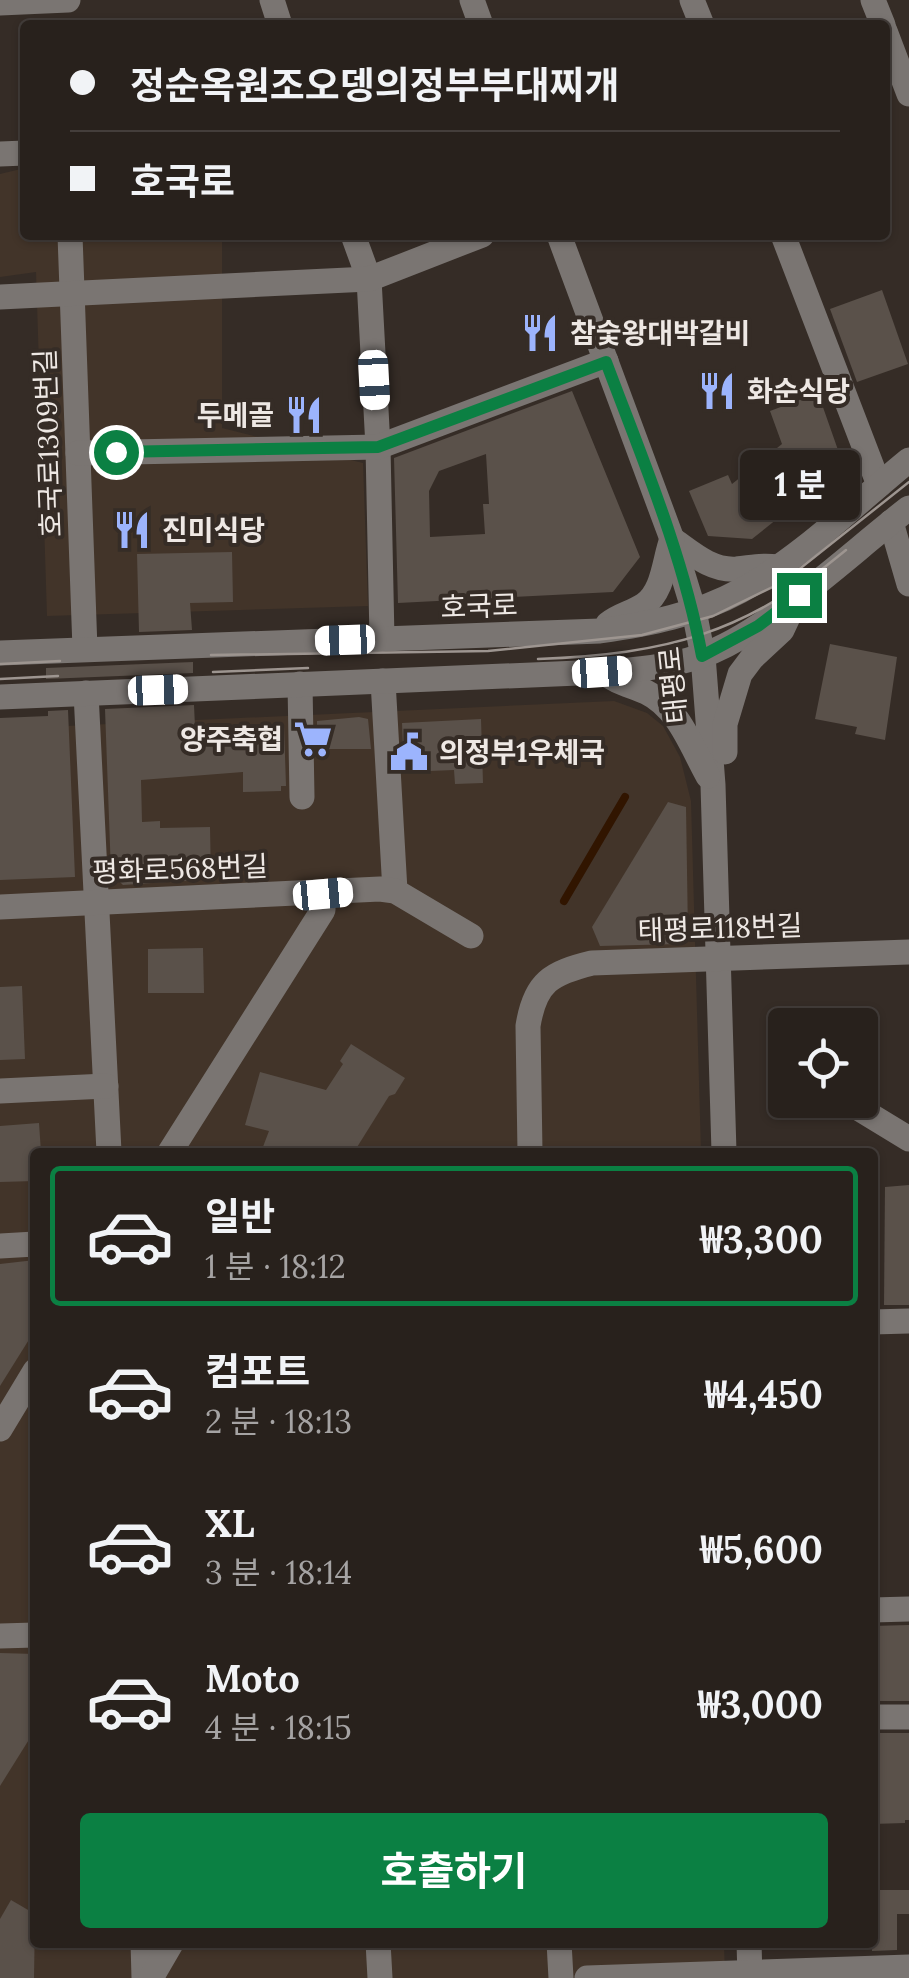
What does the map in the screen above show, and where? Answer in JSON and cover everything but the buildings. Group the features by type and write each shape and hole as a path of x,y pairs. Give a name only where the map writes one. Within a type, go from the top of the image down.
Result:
{"street":[{"path":"0,3 63,0"},
{"path":"890,47 901,83"},
{"name":"호국로1309번길","path":"70,240 85,650"},
{"path":"355,240 369,279 382,639"},
{"path":"0,297 369,279 469,240"},
{"name":"태평로","path":"561,240 672,538 694,610 713,785 724,1148"},
{"path":"784,240 879,484"},
{"path":"78,453 378,447 606,362"},
{"name":"호국로","path":"0,654 600,631 668,619 740,591 778,567 909,460"},
{"path":"900,515 909,584"},
{"path":"0,697 602,672 667,665 702,656 758,626 900,515"},
{"path":"600,631 618,616 644,604 655,592 672,538 716,568 778,567"},
{"path":"713,785 726,748 725,724 733,690 752,658 782,630 799,595"},
{"path":"602,672 620,685 645,692 661,702 681,724 713,785"},
{"path":"383,681 395,891 471,936"},
{"path":"300,684 302,798"},
{"path":"86,693 109,1148"},
{"name":"평화로568번길","path":"0,907 395,891"},
{"path":"173,1148 322,910 323,894"},
{"name":"태평로118번길","path":"530,1148 531,1007 540,988 562,970 592,963 909,952"},
{"path":"0,1091 106,1086"},
{"path":"875,1118 909,1139"},
{"path":"0,1246 30,1244"},
{"path":"878,1322 909,1321"},
{"path":"0,1429 30,1379"},
{"path":"878,1610 909,1610"},
{"path":"0,1636 30,1635"},
{"path":"878,1718 909,1716"},
{"path":"144,1948 147,1978"},
{"path":"147,1978 168,1948"},
{"path":"378,1948 380,1978"},
{"path":"559,1948 560,1978"},
{"path":"749,1948 750,1976"},
{"path":"588,1978 750,1976 909,1968"}],"shaded area":[{"path":"20,169 20,240 222,240 222,428 363,463 368,606 47,616 36,272 0,277 0,174"},
{"path":"614,701 647,713 663,726 680,757 691,801 701,1148 30,1148 30,1948 724,1948 725,1978 0,1978 0,729"}],"waterway":[{"path":"564,901 625,797"}],"tram line":[{"path":"211,655 488,651 642,635 713,616 783,582 909,482"},
{"path":"538,659 626,652 702,634 774,602 846,550"},
{"path":"0,664 60,661"},
{"path":"213,672 308,668"},
{"path":"0,679 58,676"}],"place":[{"name":"참숯왕대박갈비","path":"540,333"},
{"name":"화순식당","path":"717,391"},
{"name":"두메골","path":"304,415"},
{"name":"진미식당","path":"132,530"},
{"name":"양주축협","path":"313,739"},
{"name":"의정부1우체국","path":"409,752"}],"route":[{"path":"116,452 378,447 606,362 672,538 694,610 702,656 758,626 799,595"}]}
